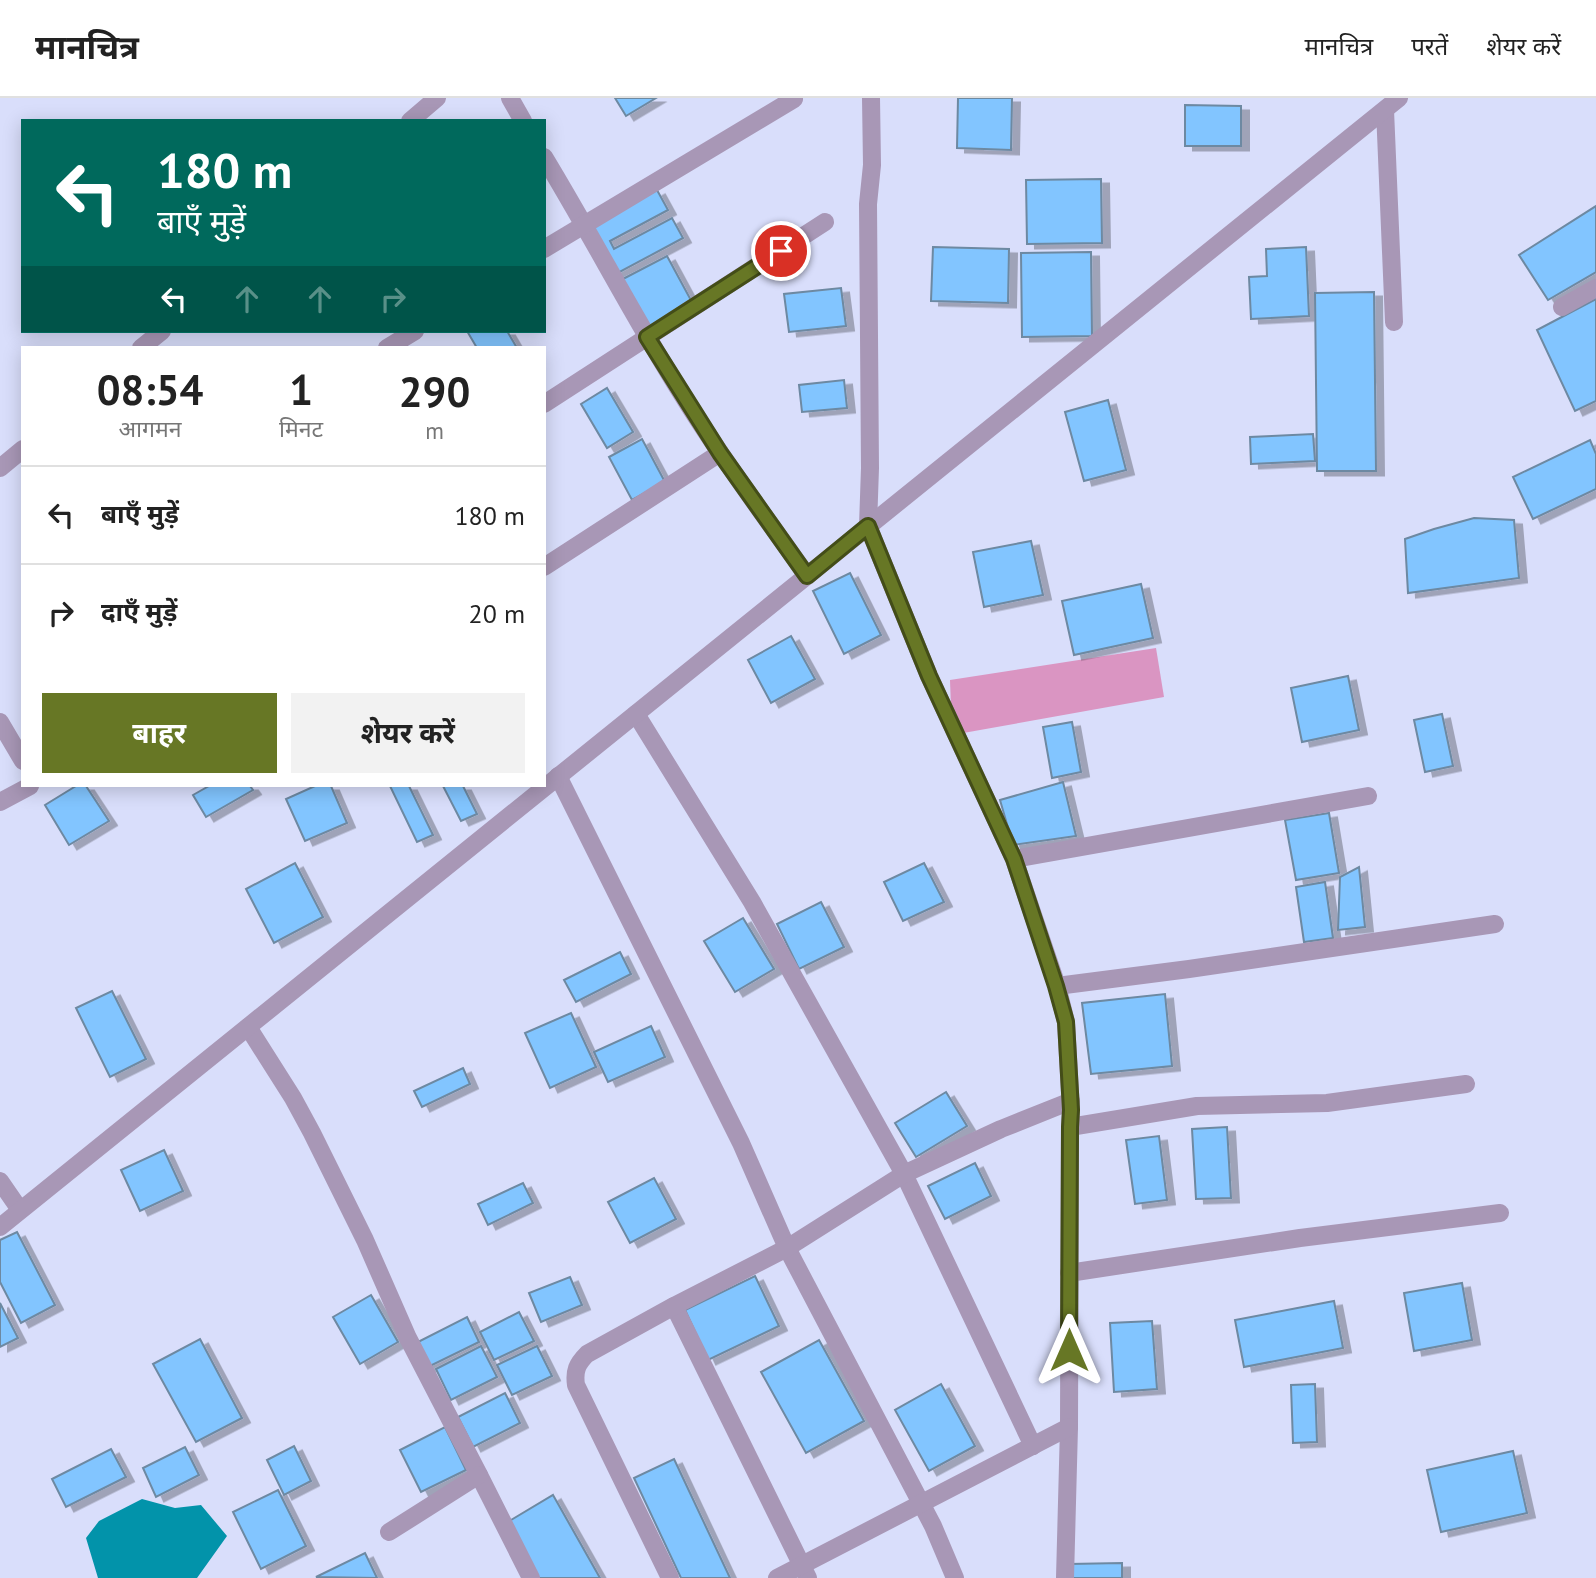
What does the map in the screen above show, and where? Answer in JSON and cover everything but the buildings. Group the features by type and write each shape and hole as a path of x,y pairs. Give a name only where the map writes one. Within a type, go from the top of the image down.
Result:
{"street":[{"path":"412,119 437,98"},
{"path":"510,98 522,119"},
{"path":"871,98 872,165 868,204 868,526 929,676 1014,859 1066,1022 1071,1101 1069,1427 1065,1578"},
{"path":"546,786 1399,98"},
{"path":"546,248 794,99"},
{"path":"1385,110 1394,321"},
{"path":"546,160 647,337 720,453 807,576"},
{"path":"546,403 825,222"},
{"path":"1562,307 1596,288"},
{"path":"143,346 160,333"},
{"path":"390,346 412,333"},
{"path":"0,468 21,451"},
{"path":"546,566 720,453"},
{"path":"636,714 752,902 904,1174 1033,1446"},
{"path":"0,722 21,758"},
{"path":"558,776 741,1143 787,1248 933,1526 955,1578"},
{"path":"0,802 28,787"},
{"path":"0,1227 544,787"},
{"path":"1014,859 1368,796"},
{"path":"1056,986 1495,924"},
{"path":"248,1027 293,1098 317,1143 365,1240 408,1338 531,1578"},
{"path":"1070,1127 1196,1106 1327,1103 1466,1084"},
{"path":"670,1578 576,1385 575,1373 579,1363 587,1354 787,1248 904,1174 1001,1129 1071,1101"},
{"path":"0,1181 20,1210"},
{"path":"1069,1273 1300,1238 1500,1213"},
{"path":"674,1306 805,1572"},
{"path":"777,1578 805,1572 921,1504 1069,1427"},
{"path":"389,1532 480,1475"}],"shaded area":[{"path":"1156,648 1164,697 952,735 950,680"}],"water":[{"path":"142,1499 175,1508 201,1505 227,1536 197,1578 98,1578 86,1538 99,1521"}],"route":[{"path":"781,251 647,337 720,453 807,576 868,526 929,676 1014,859 1066,1022 1071,1110 1069,1350"}]}
